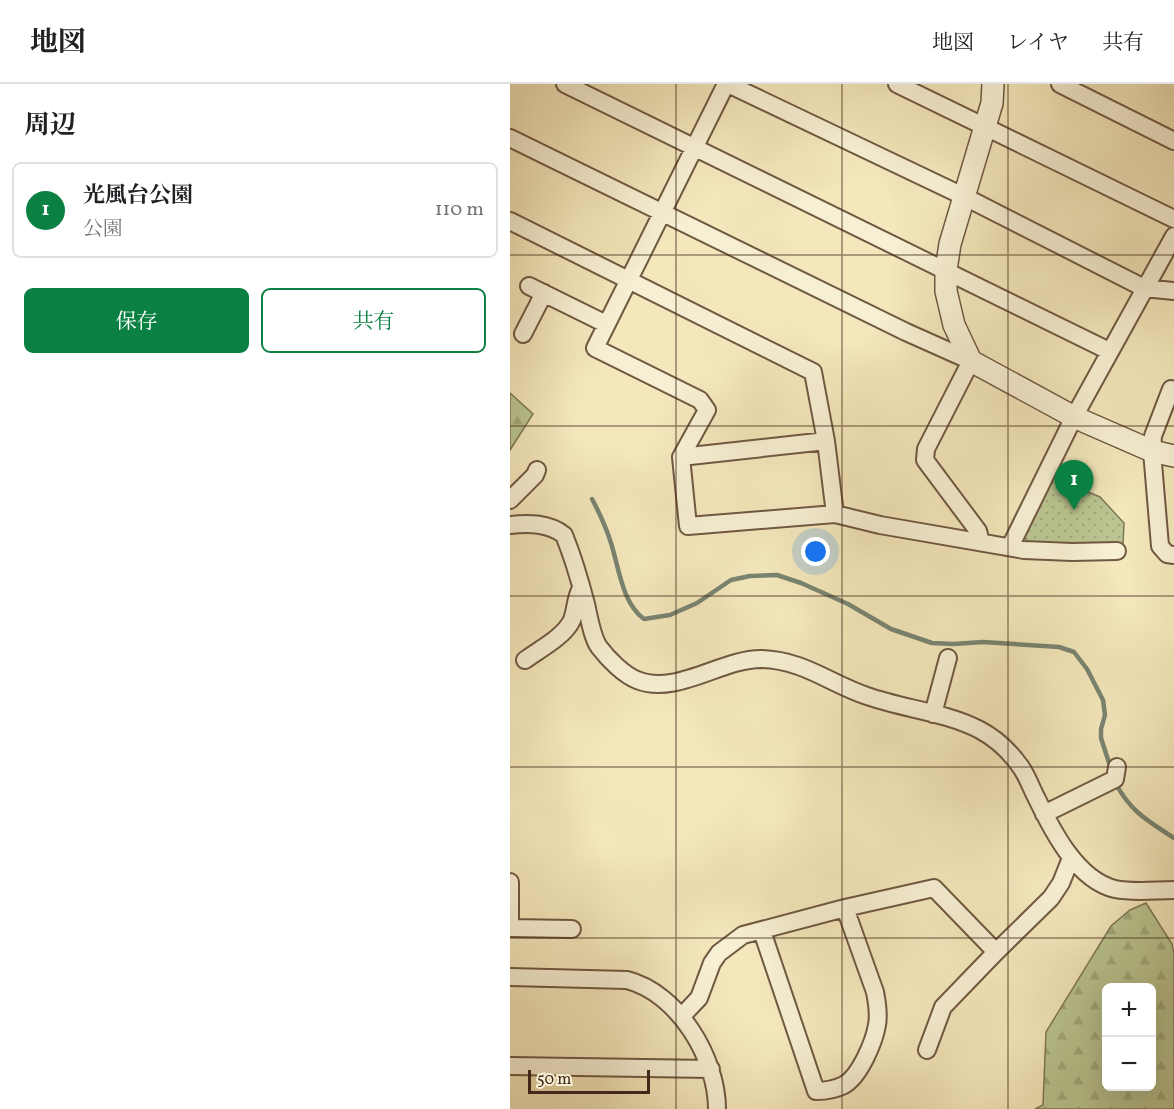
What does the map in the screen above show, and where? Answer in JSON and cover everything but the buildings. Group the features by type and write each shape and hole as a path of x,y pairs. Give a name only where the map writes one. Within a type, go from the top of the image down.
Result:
{"street":[{"path":"564,84 1109,351"},
{"path":"1117,551 1024,550 880,525 835,514 688,526 681,457 707,410 700,400 595,348 727,84 963,196 1144,288 1174,291"},
{"path":"897,84 1174,219"},
{"path":"971,361 954,325 946,291 946,270 950,244 963,196 986,128 992,103 993,84"},
{"path":"1060,84 1174,141"},
{"path":"510,138 906,332 971,361 1074,417 1152,451 1174,456"},
{"path":"510,221 813,372 826,441 835,514"},
{"path":"1010,547 1074,417 1174,237"},
{"path":"524,334 536,290 606,324"},
{"path":"971,361 926,449 925,460 978,531 981,542"},
{"path":"1174,390 1171,389 1153,436 1152,451 1160,546 1167,554 1174,555"},
{"path":"681,457 826,441"},
{"path":"510,500 535,475 537,470"},
{"path":"510,525 540,525 556,528 564,535 582,587 598,646 617,666 637,680 655,683 670,682 740,662 759,659 782,661 804,667 864,696 967,724 1002,745 1021,767 1044,814 1071,858 1080,867 1113,888 1130,891 1174,890"},
{"path":"525,660 569,626 576,597 582,587"},
{"path":"933,714 948,658"},
{"path":"1044,814 1115,779 1117,767"},
{"path":"927,1050 943,1007 1051,898 1061,883 1071,858"},
{"path":"510,882 510,926 572,929"},
{"path":"681,1017 699,998 712,963 719,953 743,936 846,908 934,888 996,952"},
{"path":"762,931 816,1091 842,1086 854,1078 878,1024 875,992 846,908"},
{"path":"510,977 627,980 638,982 652,990 666,1000 681,1017 706,1055 717,1087 717,1109"},
{"path":"510,1066 711,1069"}],"green space":[{"path":"510,393 533,414 510,450"},
{"path":"1054,478 1100,497 1124,523 1123,545 1029,545 1024,535"},
{"path":"1146,903 1172,944 1174,954 1174,1109 1035,1109 1043,1105 1046,1032 1111,926 1130,910"}],"waterway":[{"path":"592,499 609,537 626,595 644,619 670,615 697,603 731,580 750,576 777,575 848,604 891,629 932,643 983,642 1059,647 1074,652 1087,669 1103,700 1105,715 1101,738 1111,769"},
{"path":"1116,784 1134,809 1174,838"}],"place":[{"name":"光風台公園","path":"1074,510"}]}
